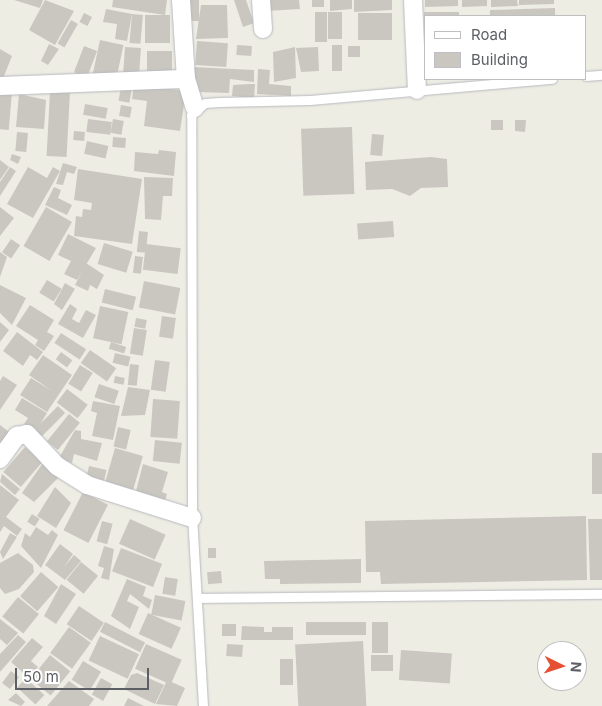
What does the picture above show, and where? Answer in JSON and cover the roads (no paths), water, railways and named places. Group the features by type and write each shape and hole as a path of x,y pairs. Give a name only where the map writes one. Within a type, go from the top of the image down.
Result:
{"street":[{"path":"181,0 186,80 195,108"},
{"path":"262,0 263,29"},
{"path":"413,0 416,90"},
{"path":"0,86 186,80"},
{"path":"0,459 17,436 27,434 57,466 87,485 192,518"}],"lane":[{"path":"587,76 602,74"},
{"path":"202,706 192,518 187,154 189,121 195,108 219,102 283,102 540,80"},
{"path":"197,598 602,594"}]}
